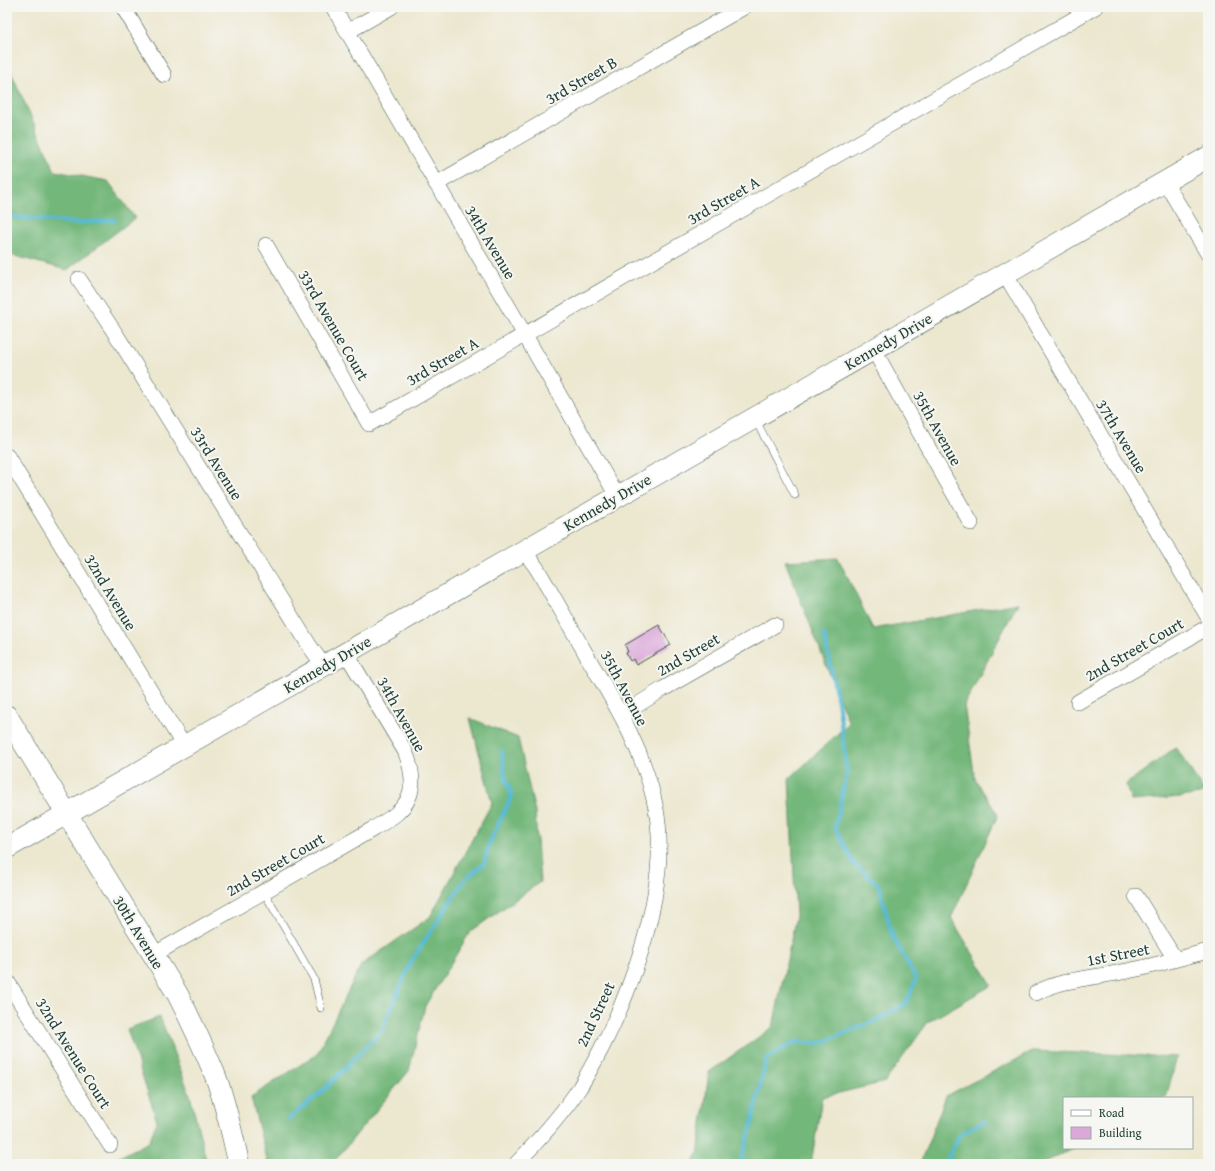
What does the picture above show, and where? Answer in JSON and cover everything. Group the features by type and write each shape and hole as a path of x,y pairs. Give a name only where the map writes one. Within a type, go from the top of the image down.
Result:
{"street":[{"path":"123,7 164,74"},
{"name":"34th Avenue","path":"333,7 525,335 617,496"},
{"path":"347,32 391,7"},
{"name":"3rd Street B","path":"436,184 744,7"},
{"name":"3rd Street A","path":"369,424 1088,9"},
{"name":"Kennedy Drive","path":"7,848 1208,157"},
{"path":"1165,182 1208,254"},
{"name":"33rd Avenue Court","path":"266,245 369,424"},
{"name":"37th Avenue","path":"1005,274 1208,617"},
{"name":"33rd Avenue","path":"79,279 117,336 311,648 324,666"},
{"name":"35th Avenue","path":"874,350 946,480 972,522"},
{"name":"32nd Avenue","path":"7,456 184,746"},
{"name":"35th Avenue","path":"523,550 536,567 621,716 643,764 656,809 659,857"},
{"name":"2nd Street","path":"621,716 663,689 775,625"},
{"name":"2nd Street Court","path":"1078,702 1208,627"},
{"name":"34th Avenue","path":"346,653 405,751 411,766 412,778 410,798"},
{"name":"30th Avenue","path":"7,716 178,995 215,1076 231,1128 239,1164"},
{"name":"2nd Street Court","path":"153,955 373,829 397,813 410,798"},
{"name":"2nd Street","path":"516,1164 536,1144 579,1087 617,1015 643,946 649,923 659,857"},
{"path":"1136,896 1175,959"},
{"name":"1st Street","path":"1036,993 1045,988 1063,983 1139,969 1208,951"},
{"name":"32nd Avenue Court","path":"7,981 110,1145"}],"lane":[{"path":"754,417 795,495"},
{"path":"264,892 314,979 321,1008"}],"green space":[{"path":"7,58 11,72 55,171 108,181 135,218 67,270 7,254"},
{"path":"838,558 873,629 1018,603 964,705 975,779 998,815 951,918 992,985 928,1022 885,1082 822,1097 811,1164 692,1164 698,1154 709,1072 773,1027 796,916 789,779 849,723 785,561"},
{"path":"470,718 518,738 535,812 540,882 470,932 425,1006 409,1071 332,1164 268,1164 251,1097 317,1054 361,965 430,917 492,803"},
{"path":"1176,747 1205,793 1182,797 1131,801 1126,784"},
{"path":"160,1017 190,1095 207,1164 105,1164 149,1142 157,1121 127,1029"},
{"path":"1033,1051 1177,1057 1166,1097 1063,1097 1063,1149 1073,1149 1039,1164 920,1164 946,1096"}],"building":[{"path":"659,625 671,645 636,665 633,659 630,661 626,653 628,652 625,645"}],"waterway":[{"path":"7,216 77,223 115,220"},
{"path":"740,1164 751,1128 766,1059 795,1042 821,1043 881,1018 906,1003 916,979 892,935 879,885 854,864 835,827 847,773 839,708 824,634"},
{"path":"289,1119 324,1090 382,1030 411,962 465,879 484,864 490,841 512,796 505,777 502,751"},
{"path":"945,1164 960,1134 985,1121"}]}
